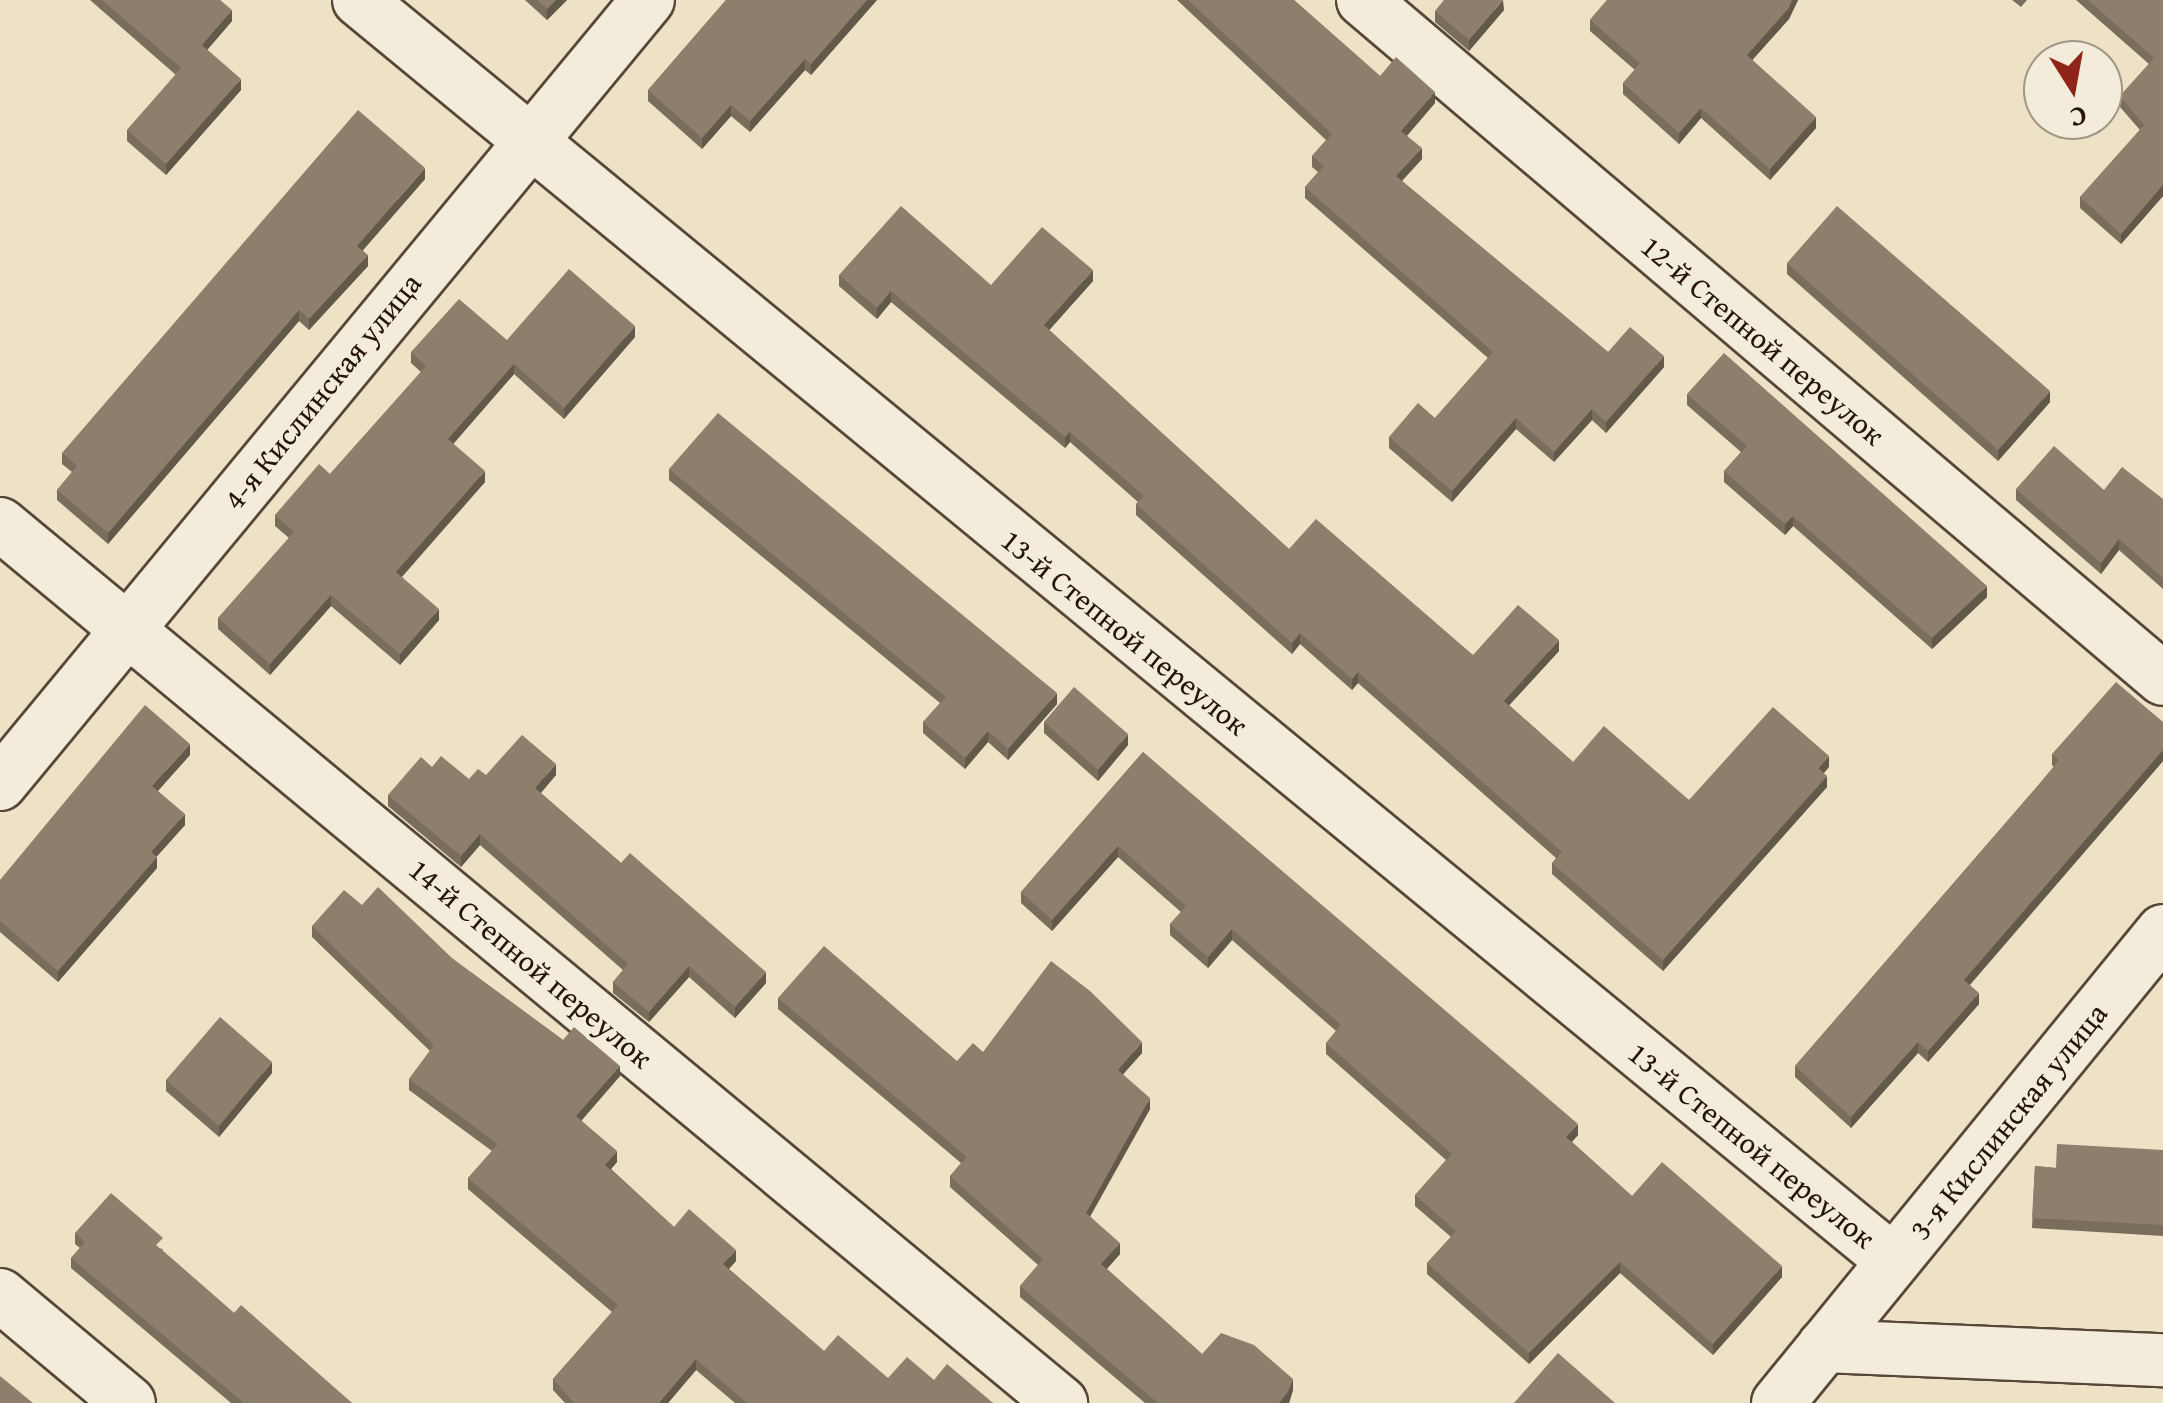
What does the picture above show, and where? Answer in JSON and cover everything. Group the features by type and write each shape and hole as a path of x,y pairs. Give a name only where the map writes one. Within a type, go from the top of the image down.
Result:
{"street":[{"name":"13-й Степной переулок","path":"360,0 524,139 1894,1261"},
{"name":"4-я Кислинская улица","path":"0,784 129,630 524,139 648,0"},
{"name":"12-й Степной переулок","path":"1363,0 2163,679"},
{"name":"14-й Степной переулок","path":"0,524 1061,1403"},
{"name":"3-я Кислинская улица","path":"1778,1403 2163,931"},
{"path":"0,1295 129,1403"},
{"path":"1824,1346 2163,1360"}],"building":[{"path":"102,0 220,0 232,10 202,45 241,79 166,164 127,130 181,68"},
{"path":"537,0 556,0 547,9"},
{"path":"726,0 867,0 811,64 805,59 750,121 731,105 702,138 648,90"},
{"path":"1188,0 1294,0 1380,76 1396,57 1435,92 1401,131 1422,148 1396,176 1608,352 1630,327 1664,356 1606,422 1592,409 1554,452 1516,418 1452,491 1389,437 1418,403 1435,418 1493,352 1305,187 1324,166 1312,156 1332,134"},
{"path":"1444,0 1503,0 1469,40 1435,11"},
{"path":"1607,0 1792,0 1747,55 1816,117 1770,169 1701,108 1679,133 1623,83 1640,63 1590,20"},
{"path":"2088,0 2163,0 2163,185 2121,234 2080,197 2144,125 2123,100 2123,93 2154,58"},
{"path":"358,110 425,168 357,246 368,255 309,319 299,310 108,533 57,490 77,466 62,453"},
{"path":"901,206 991,285 1042,227 1093,270 1044,325 1289,549 1316,519 1473,655 1518,605 1559,640 1504,701 1573,762 1604,726 1689,800 1773,707 1829,756 1818,768 1827,776 1663,960 1552,863 1562,852 1358,672 1352,679 1300,633 1292,643 1136,504 1144,496 1070,432 1065,437 891,291 877,308 839,275"},
{"path":"1837,206 2050,391 1998,450 1787,263"},
{"path":"569,269 635,326 564,408 514,364 448,439 485,471 396,572 439,609 400,654 331,595 270,664 218,618 294,532 275,515 319,464 330,474 426,366 411,352 459,299 507,340"},
{"path":"1724,353 1987,586 1932,638 1793,516 1785,524 1724,471 1747,446 1687,394"},
{"path":"718,413 1057,693 1008,749 988,731 965,758 923,722 946,697 669,469"},
{"path":"2054,446 2104,490 2122,467 2163,499 2163,578 2119,539 2101,563 2016,489"},
{"path":"2116,682 2163,722 2163,750 1964,980 1979,993 1928,1051 1918,1042 1851,1117 1795,1066 2026,800 2059,760 2052,754"},
{"path":"1074,687 1128,734 1098,770 1044,722"},
{"path":"145,705 190,744 152,786 185,814 151,852 157,857 58,971 0,921 0,880"},
{"path":"522,735 556,764 535,788 621,863 630,853 766,972 735,1007 689,966 649,1012 613,982 628,964 480,834 461,856 388,795 421,757 432,767 441,756 469,779 478,769 486,775"},
{"path":"1143,752 1578,1124 1566,1137 1632,1196 1662,1162 1782,1266 1713,1344 1620,1262 1529,1353 1427,1263 1456,1231 1415,1195 1452,1154 1326,1043 1341,1025 1232,929 1208,957 1170,924 1186,906 1118,846 1052,920 1021,892"},
{"path":"378,887 453,959 563,1040 574,1027 620,1066 576,1116 617,1151 605,1165 674,1227 689,1209 736,1250 723,1264 824,1351 838,1335 888,1378 907,1357 934,1380 947,1364 993,1403 747,1403 696,1359 659,1403 574,1403 553,1379 618,1305 468,1178 498,1144 409,1079 434,1045 312,926 344,890 362,905"},
{"path":"824,946 957,1061 973,1043 983,1052 1051,961 1090,991 1142,1042 1118,1070 1150,1098 1086,1213 1120,1243 1101,1264 1202,1354 1221,1333 1254,1345 1293,1379 1279,1403 1158,1403 1020,1286 1043,1259 950,1176 967,1157 778,998"},
{"path":"220,1017 272,1062 219,1126 166,1080"},
{"path":"2057,1144 2163,1150 2163,1225 2032,1218 2035,1166 2056,1168"},
{"path":"111,1193 163,1238 156,1245 234,1313 241,1305 352,1403 244,1403 71,1258 85,1242 75,1233"},
{"path":"1558,1353 1615,1403 1514,1403"},
{"path":"0,1376 33,1403 0,1403"}]}
